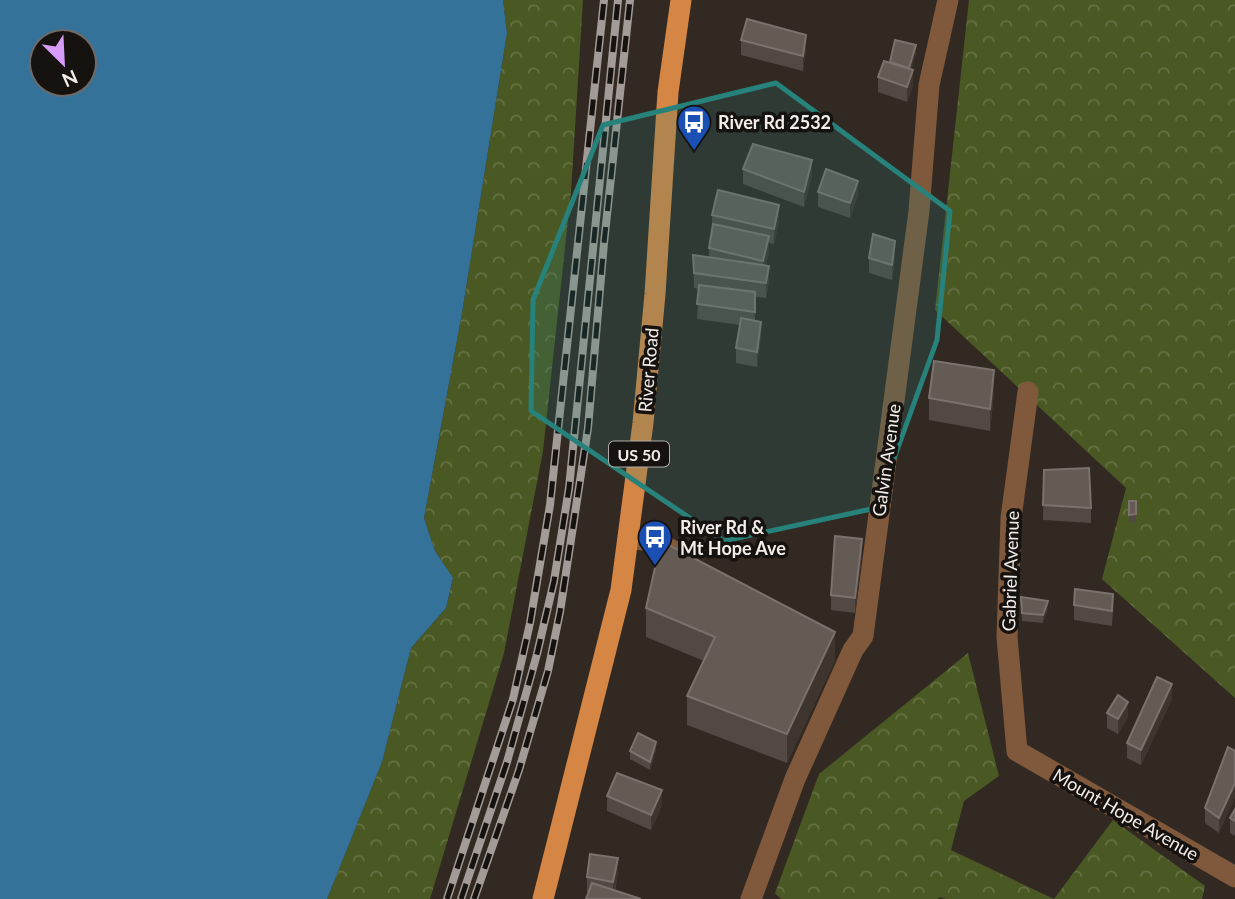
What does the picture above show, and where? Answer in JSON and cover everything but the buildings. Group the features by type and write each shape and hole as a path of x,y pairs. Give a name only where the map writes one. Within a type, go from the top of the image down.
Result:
{"main road":[{"name":"River Road","path":"543,899 621,590 629,538 655,294 668,92 681,0"}],"street":[{"name":"Galvin Avenue","path":"751,899 847,647 863,636 919,211 929,85 948,0"},
{"name":"Gabriel Avenue","path":"1017,751 1007,624 1011,518 1028,392"},
{"path":"629,538 658,542 706,569"},
{"name":"Mount Hope Avenue","path":"1017,751 1235,877"}],"highlighted area":[{"path":"776,83 950,211 937,340 876,508 724,541 531,411 533,300 603,125"}],"green space":[{"path":"503,0 583,0 571,192 543,451 504,653 430,899 327,899 382,762 411,648 446,608 453,579 435,551 424,518 462,313 507,33"},
{"path":"969,0 1235,0 1235,698 1102,579 1126,488 935,310"},
{"path":"968,653 999,776 964,801 951,850 1054,899 781,899 775,893 819,774"},
{"path":"1113,820 1205,886 1202,899 1054,899"}],"water":[{"path":"0,0 503,0 507,33 462,313 424,518 435,551 453,578 446,608 411,648 382,762 327,899 0,899"}],"railway":[{"path":"447,899 513,699 530,623 550,505 604,0"},
{"path":"461,899 507,762 554,581 569,488 618,0"},
{"path":"474,899 519,770 548,671 560,612 588,428 604,243 630,0"}],"place":[{"name":"River Rd 2532","path":"694,152"},
{"name":"River Rd & Mt Hope Ave","path":"655,567"}]}
